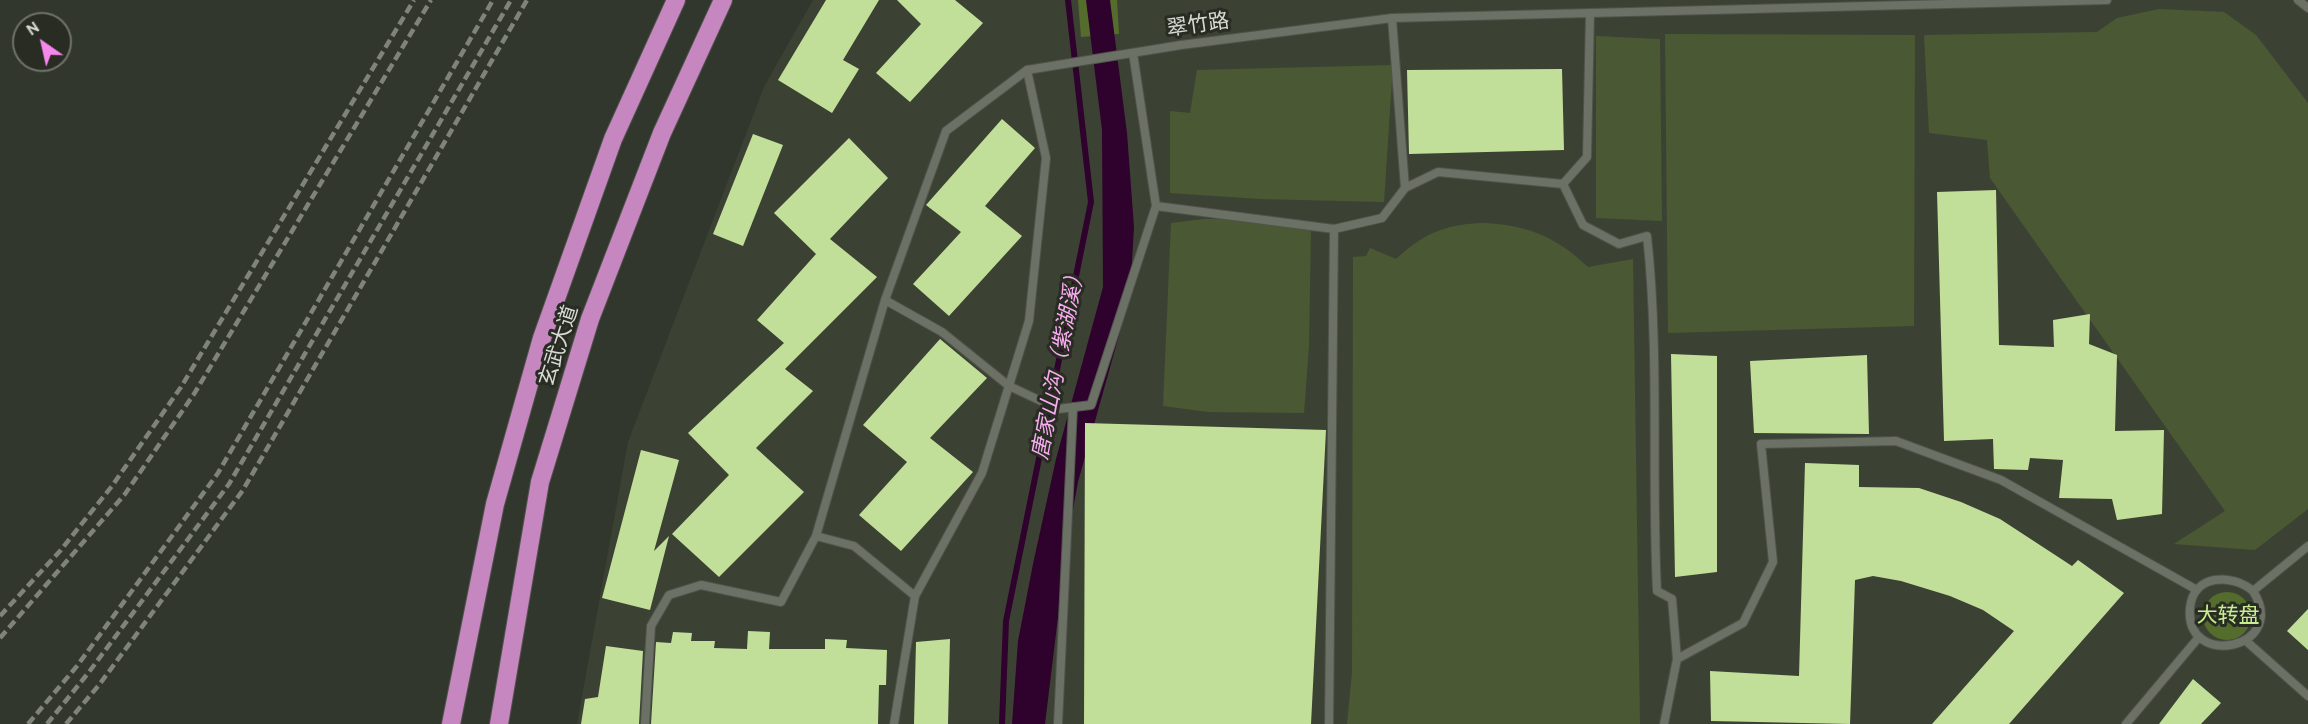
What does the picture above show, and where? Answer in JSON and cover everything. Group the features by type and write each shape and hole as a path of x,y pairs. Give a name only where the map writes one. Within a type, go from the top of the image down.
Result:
{"highway":[{"name":"玄武大道","path":"451,723 495,504 542,338 613,139 676,0"},
{"name":"玄武大道","path":"499,724 540,482 590,319 662,134 723,0"}],"lane":[{"name":"翠竹路","path":"1027,70 1133,52 1392,18 2108,0"},
{"path":"2298,0 2308,8"},
{"path":"1563,184 1587,157 1590,13"},
{"path":"1392,18 1405,188"},
{"path":"885,300 942,332 1009,386 1058,409 1091,405 1155,206 1133,52"},
{"path":"645,724 651,626 669,595 701,585 781,602 816,536 885,300 946,131 1027,70 1046,158 1029,321 982,473 915,596 894,724"},
{"path":"1155,206 1334,229 1382,218 1405,188 1438,172 1563,184"},
{"path":"1563,184 1583,225 1619,244 1647,236 1656,389 1653,449 1658,591 1672,599 1677,659 1664,724"},
{"path":"1329,724 1334,229"},
{"path":"1058,724 1073,407"},
{"path":"1677,659 1743,623 1773,562 1761,444 1896,441 2001,480 2197,591"},
{"path":"816,536 854,546 915,596"},
{"path":"2253,591 2308,546"},
{"path":"2216,579 2229,579 2244,583 2259,601 2260,623 2253,635 2226,647 2211,645 2199,637 2192,624 2189,610 2192,596 2197,591 2203,584 2216,579"},
{"path":"2126,724 2199,637"},
{"path":"2245,640 2308,696"}],"shaded area":[{"path":"813,0 2308,0 2308,724 577,724 628,442 764,87"},
{"path":"1086,0 1110,0 1127,133 1134,227 1130,296 1078,482 1067,543 1045,724 1012,724 1018,641 1033,564 1056,459 1103,287 1102,130"}],"green space":[{"path":"1078,0 1117,0 1119,34 1081,37"},
{"path":"2159,9 2224,12 2256,35 2308,103 2308,509 2255,550 2174,544 2225,511 1990,178 1987,140 1929,133 1924,35 2097,32 2117,18"},
{"path":"1665,34 1915,35 1914,326 1668,333"},
{"path":"1596,36 1660,39 1662,221 1596,218"},
{"path":"1393,65 1384,202 1260,199 1170,193 1170,111 1190,113 1197,70"},
{"path":"1204,219 1244,219 1311,227 1309,346 1304,413 1208,412 1163,406 1171,223"},
{"path":"1481,223 1511,226 1539,234 1564,247 1588,267 1633,259 1640,724 1347,724 1352,672 1353,257 1366,256 1370,248 1396,259 1434,232 1455,226"},
{"name":"大转盘","path":"2222,592 2232,592 2244,599 2251,611 2251,621 2244,633 2232,640 2222,640 2207,629 2203,621 2203,611 2214,596"}],"building":[{"path":"826,0 879,0 843,60 859,69 832,113 778,80"},
{"path":"897,0 955,0 983,23 910,102 876,73 921,24"},
{"path":"1562,69 1564,150 1409,154 1407,70"},
{"path":"1002,119 1035,148 985,206 1022,236 949,316 913,284 961,232 926,205"},
{"path":"753,134 783,145 743,246 713,234"},
{"path":"849,138 888,178 830,239 877,277 785,369 813,391 756,448 804,492 719,577 672,534 729,475 688,433 784,343 757,320 816,254 774,213"},
{"path":"1996,190 1999,345 2054,347 2053,320 2090,314 2089,344 2117,355 2115,431 2164,430 2162,514 2117,520 2112,499 2059,498 2063,460 2030,458 2028,470 1994,469 1993,439 1944,441 1937,192"},
{"path":"940,339 987,378 930,438 973,472 901,551 859,515 907,462 863,425"},
{"path":"1671,354 1717,356 1717,572 1675,577"},
{"path":"1867,355 1869,434 1754,433 1750,361"},
{"path":"1085,423 1326,430 1311,724 1084,724"},
{"path":"641,450 679,460 654,551 669,536 650,610 602,598"},
{"path":"1805,463 1859,465 1859,487 1919,488 1961,502 2000,519 2072,566 2078,560 2124,593 2009,724 1932,724 2014,631 1983,610 1950,596 1901,581 1873,576 1855,580 1850,724 1711,721 1710,671 1799,676"},
{"path":"2308,609 2308,650 2287,631"},
{"path":"748,631 770,632 769,649 825,649 825,639 847,640 846,648 887,650 886,685 879,685 878,724 651,724 656,642 671,643 673,632 692,633 691,641 715,641 714,648 747,649"},
{"path":"950,639 948,724 914,724 916,642"},
{"path":"606,646 643,651 639,724 581,724 585,699 598,697"},
{"path":"2193,679 2221,703 2201,724 2159,724"}],"waterway":[{"name":"唐家山沟（紫湖溪）","path":"1002,724 1006,621 1091,202 1068,0"}],"railway":[{"path":"0,616 60,551 112,486 181,387 414,0"},
{"path":"0,638 125,494 194,394 431,0"},
{"path":"28,724 77,666 218,473 493,0"},
{"path":"47,724 89,672 229,484 511,0"},
{"path":"66,724 99,685 243,490 527,0"}]}
